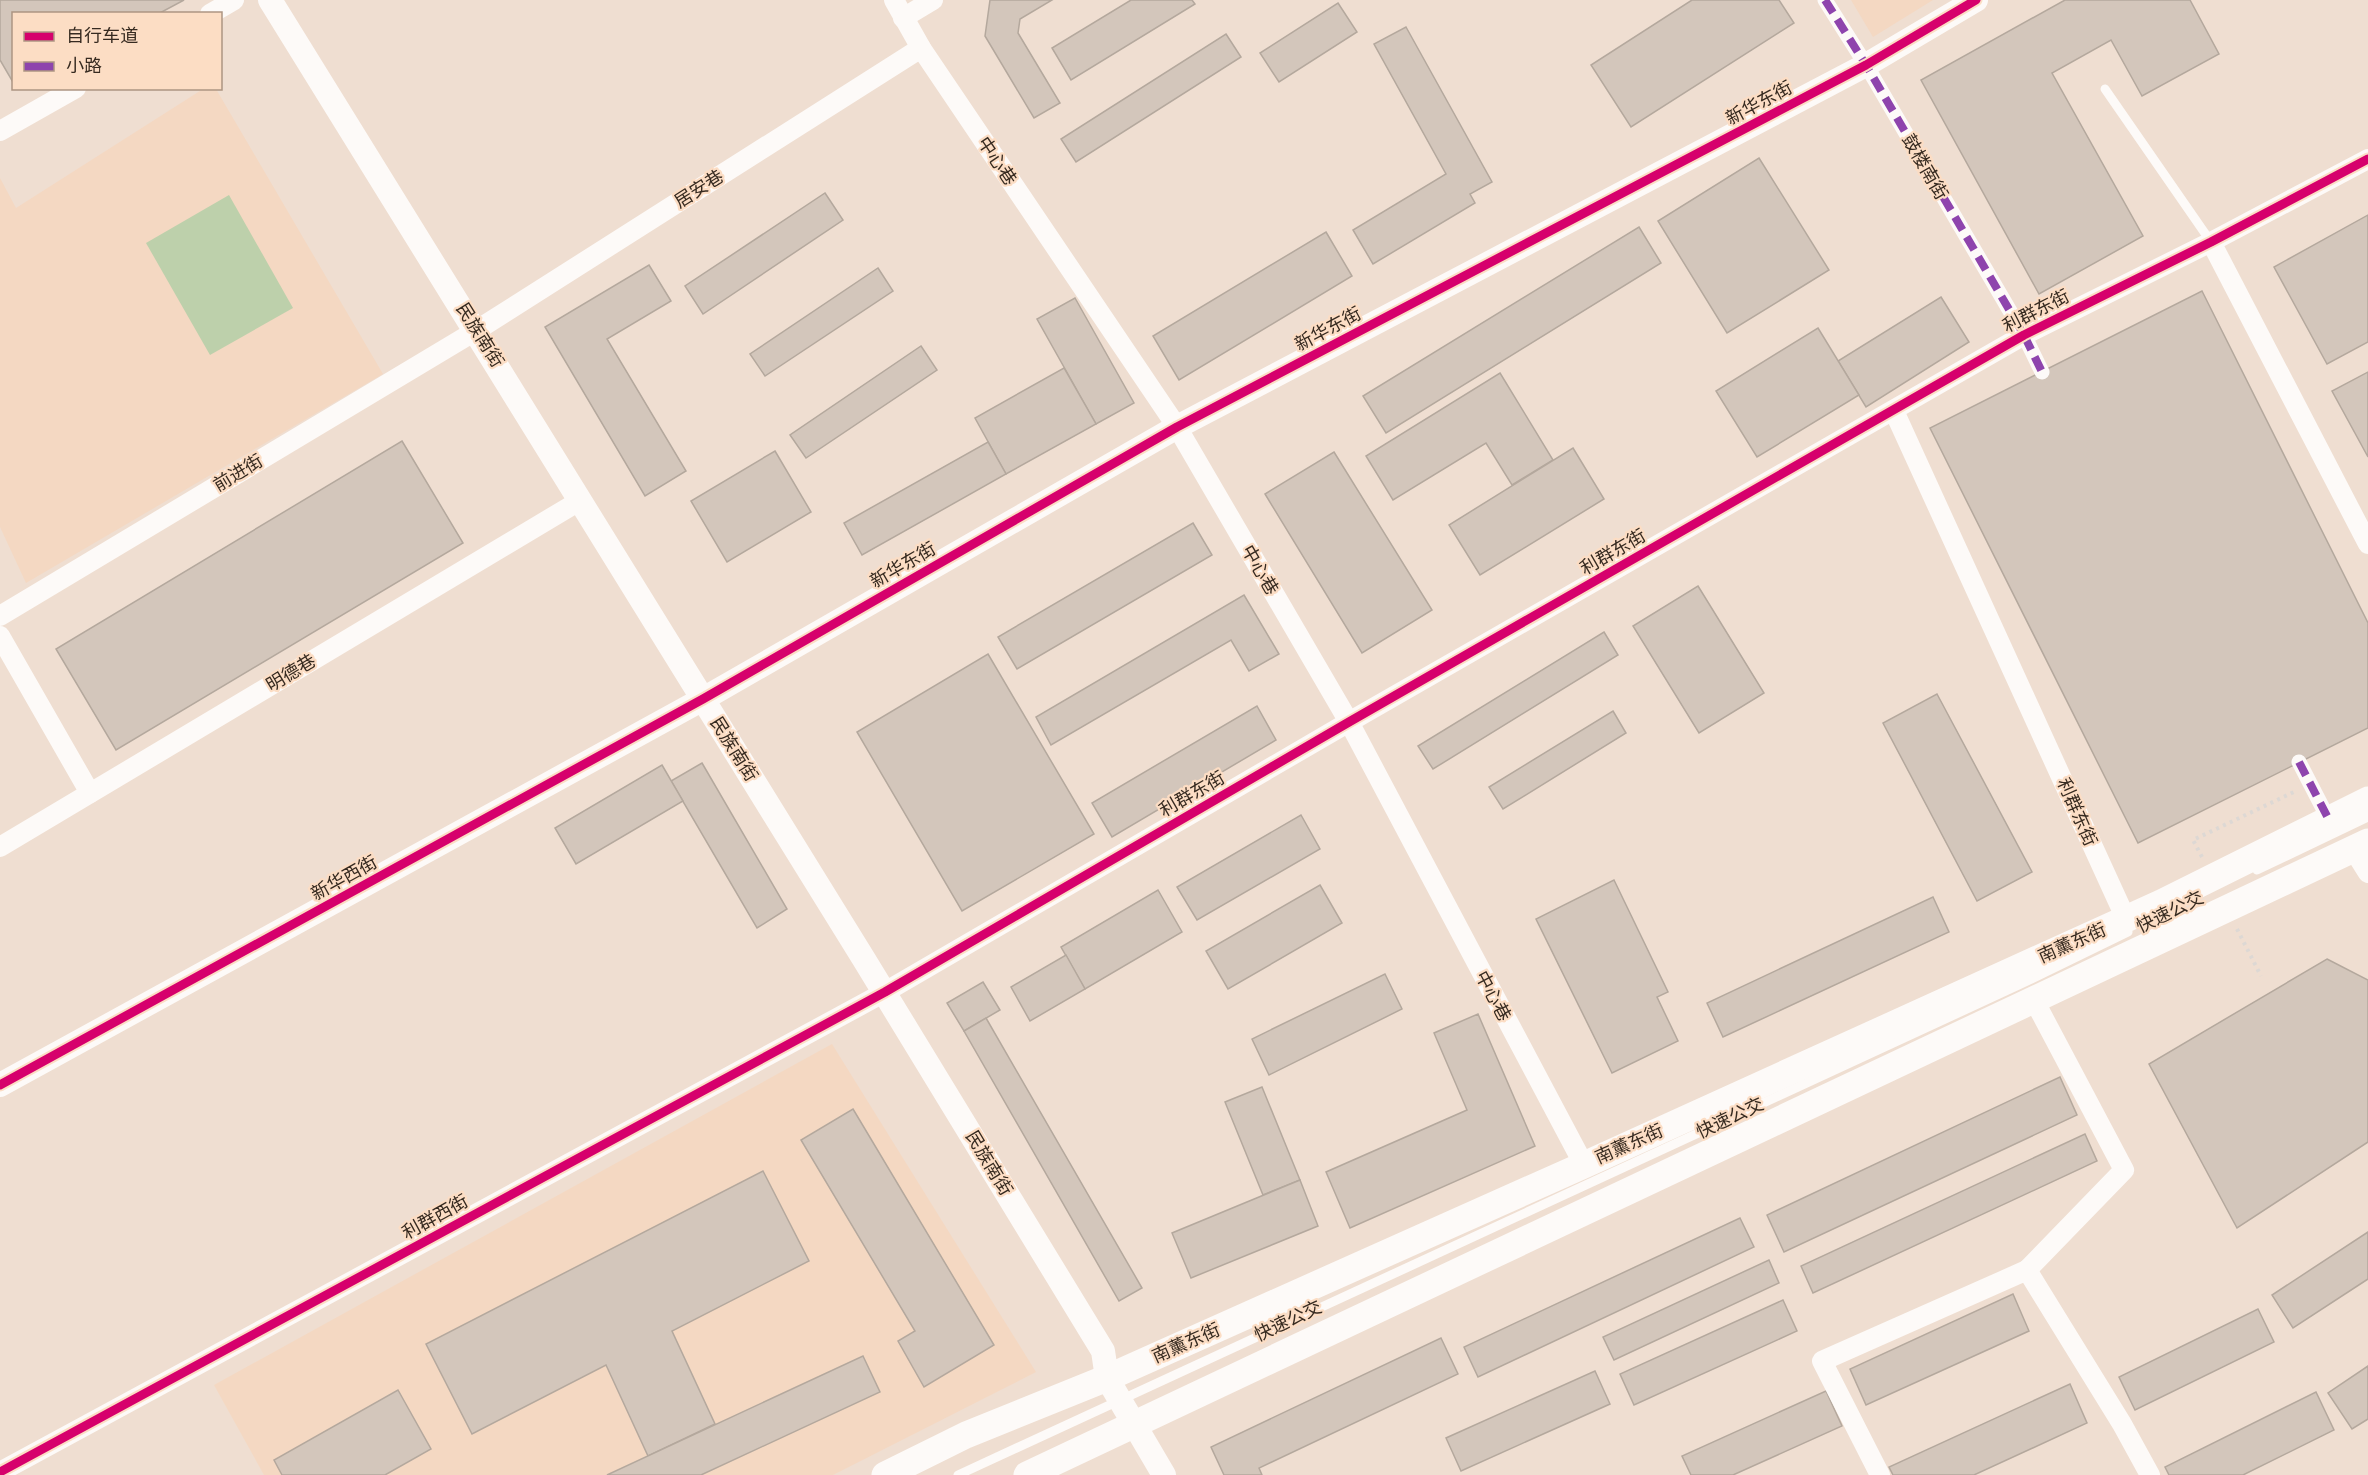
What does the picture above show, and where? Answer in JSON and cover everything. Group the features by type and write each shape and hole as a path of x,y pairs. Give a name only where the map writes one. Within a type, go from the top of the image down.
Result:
{"main road":[{"name":"南薰东街","path":"885,1475 966,1435 1114,1388 1584,1165 2131,924 2328,818 2368,800"},
{"name":"南薰东街","path":"1027,1475 2360,845"}],"street":[{"path":"213,12 234,0"},
{"name":"民族南街","path":"270,0 477,330 885,992 1103,1351 1114,1388 1164,1475"},
{"name":"中心巷","path":"894,0 921,48 1177,427 1349,722 1584,1165"},
{"path":"903,18 933,0"},
{"name":"鼓楼南街","path":"1825,0 1866,65 2024,335 2042,372"},
{"name":"新华东街","path":"703,699 1177,427 1866,65 1976,0"},
{"name":"居安巷","path":"477,330 921,48"},
{"path":"0,131 72,90"},
{"name":"利群东街","path":"885,992 1349,722 2024,335 2211,242 2368,159"},
{"path":"2211,242 2368,544"},
{"name":"前进街","path":"0,616 477,330"},
{"name":"利群东街","path":"1894,411 2131,924"},
{"name":"明德巷","path":"0,847 581,500"},
{"path":"0,636 90,793"},
{"name":"新华西街","path":"0,1085 703,699"},
{"path":"2299,762 2328,818"},
{"path":"2360,845 2368,873"},
{"name":"利群西街","path":"0,1472 885,992"},
{"path":"1880,1475 1822,1361 2028,1270 2124,1170 2034,1000"},
{"path":"2028,1270 2150,1475"}],"lane":[{"path":"2106,89 2211,242"},
{"path":"2252,873 2368,816"},
{"name":"快速公交","path":"958,1475 1114,1388 1999,994 2131,924"}],"path":[{"path":"2237,818 2310,784"}],"shaded area":[{"path":"1851,0 1933,0 1873,37"},
{"path":"201,90 217,90 383,374 26,583 0,527 0,178 16,208"},
{"path":"832,1044 1036,1372 833,1475 264,1475 214,1385"}],"green space":[{"path":"229,195 293,308 210,355 146,243"}],"building":[{"path":"0,0 184,0 162,12 12,12 12,81 0,60"},
{"path":"990,0 1052,0 1020,19 1018,33 1060,103 1034,118 985,36"},
{"path":"1131,0 1192,0 1195,4 1071,80 1052,48"},
{"path":"1692,0 1779,0 1794,23 1631,127 1591,65"},
{"path":"2065,0 2190,0 2219,54 2142,96 2111,40 2052,73 2143,236 2039,294 1921,80"},
{"path":"1338,3 1357,32 1279,82 1260,53"},
{"path":"1406,27 1492,182 1470,194 1475,203 1373,264 1353,230 1446,174 1374,44"},
{"path":"1226,34 1241,57 1076,162 1061,139"},
{"path":"1759,158 1829,270 1727,333 1658,221"},
{"path":"825,193 843,220 703,314 685,286"},
{"path":"2368,215 2368,342 2327,364 2274,267"},
{"path":"1639,227 1661,263 1386,433 1363,396"},
{"path":"1326,232 1352,276 1179,380 1153,336"},
{"path":"649,265 671,301 607,339 686,471 645,496 545,327"},
{"path":"878,268 893,291 765,376 750,354"},
{"path":"2202,291 2368,623 2368,728 2138,843 1930,428"},
{"path":"1941,297 1969,342 1866,407 1838,361"},
{"path":"1075,298 1134,403 1096,424 1037,319"},
{"path":"1818,328 1859,395 1757,457 1716,391"},
{"path":"921,346 937,370 806,458 790,435"},
{"path":"1064,368 1096,424 1006,474 975,418"},
{"path":"2368,372 2368,457 2332,391"},
{"path":"1500,373 1553,460 1512,485 1486,443 1393,500 1366,456"},
{"path":"402,441 463,543 116,750 56,649"},
{"path":"988,442 1006,474 862,555 844,523"},
{"path":"1573,448 1604,499 1480,575 1449,525"},
{"path":"775,451 811,512 727,562 691,501"},
{"path":"1334,452 1432,610 1362,653 1265,494"},
{"path":"1193,523 1212,555 1017,669 998,637"},
{"path":"1698,586 1764,693 1699,733 1633,626"},
{"path":"1244,595 1279,654 1249,671 1231,640 1051,745 1036,717"},
{"path":"1604,632 1618,655 1433,769 1418,746"},
{"path":"988,654 1094,834 962,911 857,732"},
{"path":"1937,694 2032,872 1977,901 1883,723"},
{"path":"1257,706 1276,740 1112,837 1092,803"},
{"path":"1613,711 1626,733 1503,809 1489,787"},
{"path":"702,763 787,909 757,928 671,781"},
{"path":"662,765 683,801 576,864 555,828"},
{"path":"1301,815 1320,849 1197,920 1177,887"},
{"path":"1614,880 1668,992 1657,997 1678,1041 1612,1073 1536,919"},
{"path":"1320,885 1342,923 1228,989 1206,951"},
{"path":"1158,890 1182,932 1085,989 1061,947"},
{"path":"1933,897 1949,932 1723,1037 1707,1003"},
{"path":"1066,955 1085,989 1030,1021 1011,987"},
{"path":"2327,959 2368,980 2368,1142 2237,1228 2149,1064"},
{"path":"1385,974 1402,1009 1269,1075 1252,1039"},
{"path":"983,982 1000,1010 964,1031 947,1003"},
{"path":"1478,1014 1535,1146 1350,1228 1326,1172 1467,1110 1434,1033"},
{"path":"986,1018 1142,1288 1119,1301 964,1031"},
{"path":"2060,1077 2077,1115 1784,1252 1767,1215"},
{"path":"1262,1087 1300,1180 1263,1195 1225,1102"},
{"path":"853,1109 994,1345 924,1387 898,1341 915,1331 801,1140"},
{"path":"2085,1134 2097,1161 1813,1293 1801,1266"},
{"path":"763,1171 809,1261 672,1331 715,1424 648,1456 606,1365 472,1434 426,1344"},
{"path":"1300,1180 1318,1226 1191,1278 1172,1233"},
{"path":"1740,1218 1754,1247 1478,1377 1464,1347"},
{"path":"2368,1232 2368,1279 2293,1328 2272,1295"},
{"path":"1769,1260 1779,1283 1614,1360 1603,1337"},
{"path":"2013,1294 2029,1331 1866,1405 1850,1369"},
{"path":"1783,1300 1797,1331 1634,1405 1620,1374"},
{"path":"2258,1309 2274,1342 2135,1410 2119,1377"},
{"path":"1441,1338 1458,1374 1259,1468 1262,1475 1224,1475 1211,1447"},
{"path":"863,1356 880,1392 701,1475 607,1475"},
{"path":"2368,1366 2368,1419 2352,1429 2328,1393"},
{"path":"1595,1371 1610,1404 1461,1471 1446,1438"},
{"path":"2070,1384 2087,1423 1974,1475 1893,1475 1889,1467"},
{"path":"398,1390 431,1449 385,1475 282,1475 274,1460"},
{"path":"1826,1391 1842,1426 1733,1475 1691,1475 1682,1456"},
{"path":"2316,1392 2334,1430 2243,1475 2169,1475 2165,1467"}],"marked path":[{"path":"1825,0 1866,65 2024,335 2042,372"},
{"path":"2299,762 2328,818"}],"cycle path":[{"path":"0,1085 703,699 1177,427 1866,65 1976,0"},
{"path":"0,1472 885,992 1349,722 2024,335 2211,242 2368,159"}]}
